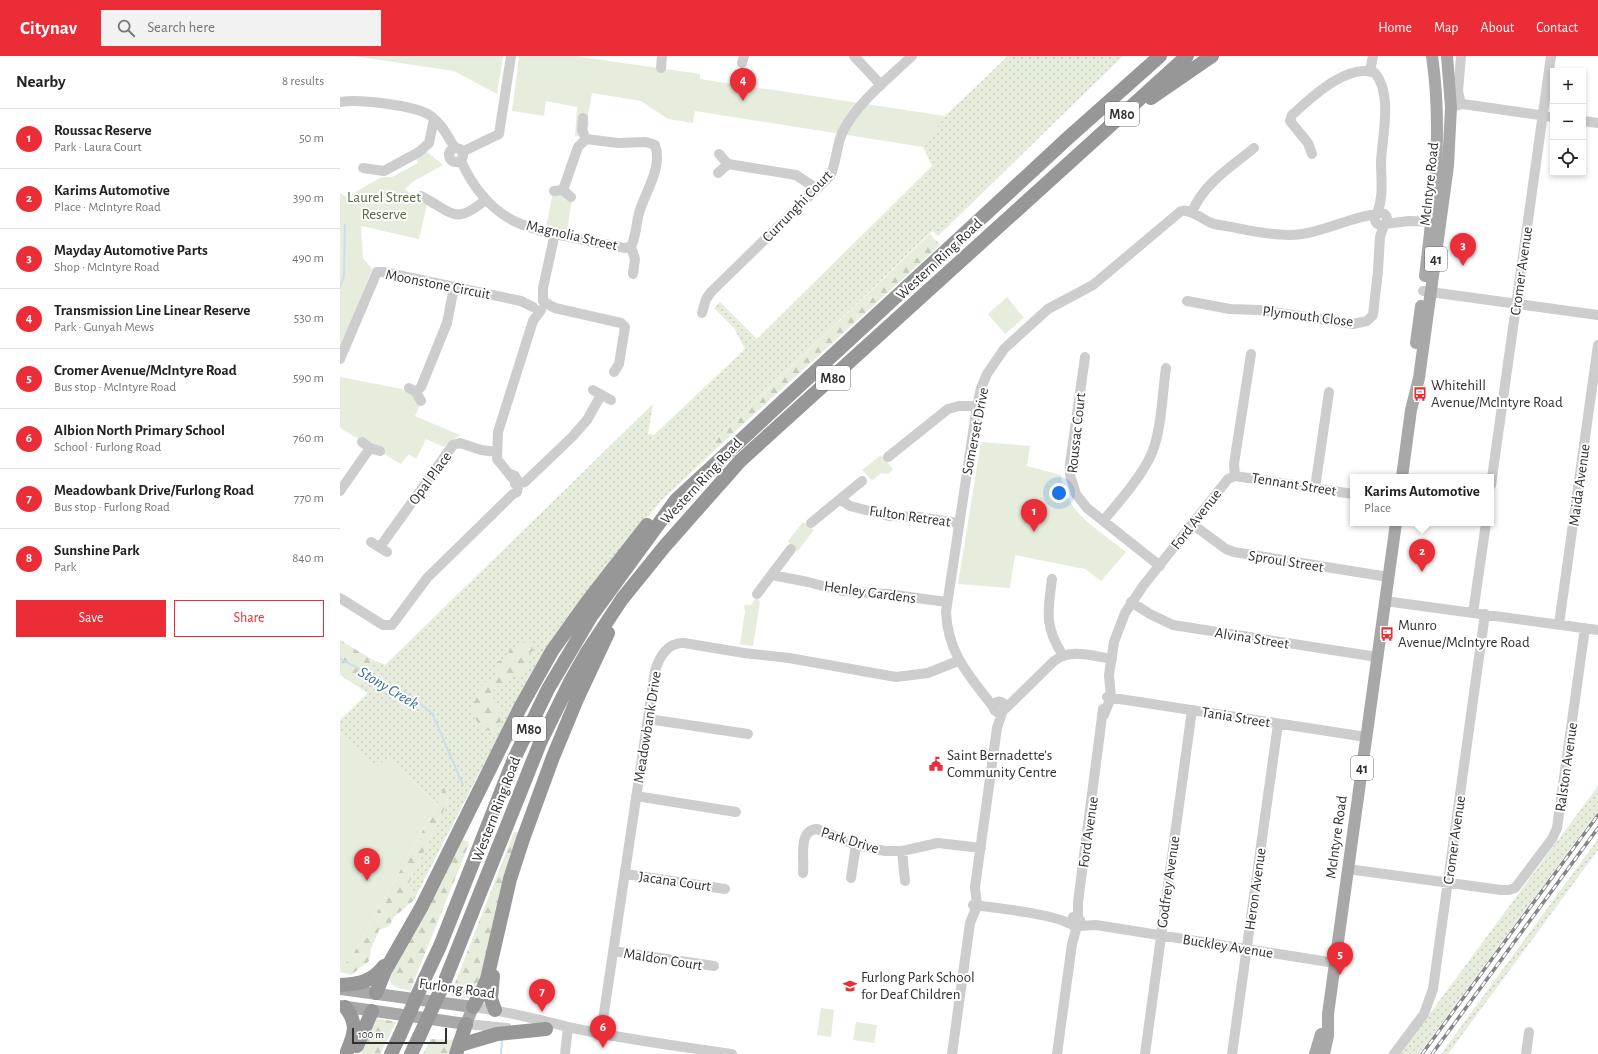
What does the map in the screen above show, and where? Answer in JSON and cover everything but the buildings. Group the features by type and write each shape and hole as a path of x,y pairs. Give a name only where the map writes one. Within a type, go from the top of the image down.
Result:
{"highway":[{"path":"1069,137 1146,56"},
{"name":"Western Ring Road","path":"391,1054 440,946 514,759 548,689 592,615 676,500 1069,137 1160,56"},
{"name":"Western Ring Road","path":"411,1054 444,983 540,744 583,658 622,599 664,546 740,461 900,318 1058,171 1187,56"},
{"path":"1058,171 1126,116 1212,56"},
{"path":"376,993 383,976 422,906 520,708 552,651 630,546 654,518 676,500"},
{"path":"473,1007 482,991 486,979 510,879 552,756 622,599"},
{"path":"495,1010 491,999 491,986 502,910"},
{"path":"340,985 352,985 366,982 381,970 397,950"},
{"path":"342,1007 352,1018 355,1028 346,1054"},
{"path":"353,1054 372,1011"},
{"path":"458,1049 466,1024"},
{"path":"458,1049 497,1034 546,1029"}],"main road":[{"name":"41","path":"1432,56 1437,92"},
{"path":"1437,92 1440,67 1439,56"},
{"name":"McIntyre Road","path":"1402,474 1412,410 1412,378 1427,292 1436,222 1448,166 1456,105 1447,56"},
{"name":"McIntyre Road","path":"1436,222 1437,92"},
{"path":"1438,106 1456,105"},
{"name":"McIntyre Road","path":"1324,1054 1328,1036 1328,1014 1396,526"},
{"name":"Furlong Road","path":"340,989 473,1007"},
{"path":"372,1011 376,993"},
{"name":"Furlong Road","path":"342,1007 466,1024"},
{"path":"466,1024 473,1007"},
{"name":"McIntyre Road","path":"1315,1054 1328,1014"}],"street":[{"path":"459,154 499,134 511,56"},
{"path":"661,68 662,56"},
{"path":"854,56 881,85"},
{"name":"Currunghi Court","path":"701,314 706,299 711,292 830,176 836,165 842,133 850,119 862,104 912,56"},
{"path":"1370,71 1373,56"},
{"name":"McIntyre Road","path":"1456,105 1461,56"},
{"name":"Cromer Avenue","path":"1493,474 1517,304 1548,116 1551,56"},
{"path":"1312,154 1308,143 1290,119 1292,114 1330,84 1361,70 1370,71 1375,74 1381,82 1385,110 1381,161 1381,219"},
{"name":"Magnolia Street","path":"340,102 356,100 414,109 431,116 444,130 459,154 476,189 485,200 512,220 555,233 624,248 631,247 635,238 642,205 651,188 657,152 655,145 646,142 618,143 586,139"},
{"path":"1456,105 1548,116"},
{"path":"563,193 578,147 586,139 582,130 583,118"},
{"path":"363,168 384,171 419,152 429,143 434,119"},
{"path":"1586,121 1598,123"},
{"path":"1254,148 1207,187 1199,196 1192,212 1202,219 1214,224 1284,234 1308,233 1352,220 1381,219 1436,222"},
{"path":"719,154 728,164 796,175 817,189"},
{"path":"718,173 728,164"},
{"path":"422,196 444,211 462,215 470,212 485,200"},
{"name":"Somerset Drive","path":"999,708 983,694 958,661 948,631 946,602 981,388 994,361 1004,349 1048,308 1093,285 1181,211 1192,212"},
{"name":"Plymouth Close","path":"1187,301 1230,309 1254,309 1353,324 1367,321 1373,314 1378,271 1381,219"},
{"path":"515,487 510,474 497,459 498,432 543,288 555,233"},
{"path":"631,247 635,259 633,274"},
{"name":"Moonstone Circuit","path":"340,359 376,272 383,272 621,323 625,327 619,364 613,374"},
{"path":"415,394 421,387 446,324 454,287"},
{"path":"1427,292 1598,315"},
{"name":"Maida Avenue","path":"1559,624 1598,345"},
{"name":"Ford Avenue","path":"1057,1054 1104,715 1103,707 1109,697 1106,687 1117,632 1131,602 1228,479 1235,476 1234,464 1252,354"},
{"name":"Roussac Court","path":"1085,357 1070,464 1072,484 1080,501 1160,566"},
{"path":"1103,521 1143,469 1152,454 1156,437 1166,368"},
{"path":"1315,488 1329,392"},
{"path":"340,598 383,625 392,625 418,588 427,578 515,487 525,482 572,437 587,420 597,393 611,400"},
{"path":"888,457 948,409 959,406 977,406"},
{"name":"Opal Place","path":"379,547 453,445 460,443 481,450 497,452"},
{"path":"340,491 366,445 380,451"},
{"name":"Tennant Street","path":"1235,476 1350,494"},
{"name":"Fulton Retreat","path":"811,523 862,481"},
{"name":"Fulton Retreat","path":"840,499 850,506 889,516 919,517 958,523"},
{"name":"Sproul Street","path":"1192,524 1226,550 1388,577"},
{"path":"1473,613 1486,526"},
{"path":"757,594 791,549"},
{"name":"Henley Gardens","path":"772,575 842,591 888,594 946,602"},
{"path":"1052,579 1048,607 1048,624 1050,634 1062,654"},
{"path":"1385,601 1598,630"},
{"name":"Alvina Street","path":"1131,602 1150,614 1173,624 1377,657"},
{"name":"Cromer Avenue","path":"1394,1054 1424,1014 1432,996 1485,614"},
{"name":"Ralston Avenue","path":"1448,883 1509,890 1516,888 1552,839 1557,828 1585,628"},
{"name":"Meadowbank Drive","path":"601,1033 657,664 667,649 679,643 789,658 896,677 928,673 958,661"},
{"path":"952,1054 970,923 969,916 975,906 973,895 981,848 999,708 1016,697 1062,654 1077,654 1112,659"},
{"name":"Tania Street","path":"1109,697 1366,737"},
{"name":"Godfrey Avenue","path":"1145,1054 1192,710"},
{"path":"648,719 748,734"},
{"name":"Heron Avenue","path":"1232,1054 1278,724"},
{"path":"636,796 736,812"},
{"name":"Park Drive","path":"803,873 803,844 810,830 817,829 856,845 875,850 902,851 938,843 981,848"},
{"path":"851,878 856,845"},
{"path":"902,851 905,881"},
{"path":"1348,869 1448,883"},
{"name":"Jacana Court","path":"625,874 725,889"},
{"name":"Buckley Avenue","path":"975,906 1335,963"},
{"name":"Maldon Court","path":"613,951 714,966"},
{"name":"Furlong Road","path":"473,1007 530,1016 568,1027 601,1033 707,1052 732,1054"},
{"name":"Furlong Road","path":"466,1024 502,1028 546,1029 568,1027"},
{"path":"565,1054 568,1027"},
{"path":"1526,1054 1529,1032"}],"green space":[{"path":"353,56 503,56 497,94 454,71"},
{"path":"519,56 575,56 700,74 700,79 945,116 923,147 695,111 693,123 668,119 641,101 592,93 587,121 589,122 587,137 575,136 577,107 546,101 544,116 512,111"},
{"path":"1008,56 1123,56 938,236 933,231 930,233 714,441 717,448 660,502 583,596 514,710 476,779 414,900 409,883 448,801 444,786 437,805 388,757 376,768 340,733 340,720 368,693 357,686 373,660 385,665 653,404 648,434 654,435 745,349 734,328 714,308 720,302 757,339 932,166 923,147 945,116"},
{"name":"Laurel Street Reserve","path":"426,151 443,165 414,181 405,189 419,202 427,204 419,239 361,226 363,258 372,269 340,349 340,193 346,197 382,177 392,177 418,163 415,157"},
{"path":"553,192 572,199 567,231 546,227"},
{"path":"930,234 940,245 717,448 714,441"},
{"path":"1007,297 1024,318 1005,334 988,314"},
{"path":"340,377 402,389 422,401 415,416 460,435 444,447 426,439 416,459 409,454 401,464 340,428"},
{"path":"981,442 1030,446 1027,466 1061,475 1069,500 1076,510 1085,520 1126,552 1101,581 1085,569 1015,555 1010,588 958,584"},
{"path":"881,455 893,469 888,474 881,473 872,481 862,470"},
{"path":"803,522 814,530 797,552 788,541"},
{"path":"756,598 760,602 753,646 740,644 745,612 744,605 751,605"},
{"path":"531,639 536,647 527,656 527,670 499,685 491,693 503,716 495,732 484,729 472,715 474,701 478,691 485,683 496,675 496,663 508,656 509,649"},
{"path":"340,640 373,660 357,686 340,675"},
{"path":"340,733 376,767 388,757 437,805 352,956 340,969"},
{"path":"444,785 448,801 409,883 414,900 394,917 389,926 379,930 371,949 369,961 351,975 340,972 340,969 352,956 437,805"},
{"path":"1598,786 1598,811 1419,1054 1400,1054"},
{"path":"514,832 518,832 519,835 483,977 470,999 450,996"},
{"path":"1598,839 1598,850 1448,1054 1441,1054"},
{"path":"463,840 468,841 469,844 410,991 393,986 390,979 393,970"},
{"path":"821,1008 834,1010 831,1037 817,1035"},
{"path":"376,1018 396,1022 380,1054 361,1054"},
{"path":"856,1022 877,1025 874,1043 853,1040"},
{"path":"431,1039 457,1040 448,1054 423,1054"}],"waterway":[{"name":"Stony Creek","path":"340,287 344,276 345,225"},
{"name":"Stony Creek","path":"340,659 406,693 432,713 463,785"},
{"name":"Stony Creek","path":"501,1054 502,1041"}],"railway":[{"path":"1422,1054 1598,815"},
{"path":"1432,1054 1598,828"}],"place":[{"name":"Transmission Line Linear Reserve","path":"743,101"},
{"name":"Mayday Automotive Parts","path":"1463,266"},
{"name":"Whitehill Avenue/McIntyre Road","path":"1420,394"},
{"name":"Roussac Reserve","path":"1034,532"},
{"name":"Karims Automotive","path":"1422,572"},
{"name":"Munro Avenue/McIntyre Road","path":"1387,634"},
{"name":"Saint Bernadette's Community Centre","path":"936,764"},
{"name":"Sunshine Park","path":"367,881"},
{"name":"Cromer Avenue/McIntyre Road","path":"1340,975"},
{"name":"Furlong Park School for Deaf Children","path":"850,986"},
{"name":"Meadowbank Drive/Furlong Road","path":"542,1012"},
{"name":"Albion North Primary School","path":"603,1048"}]}
